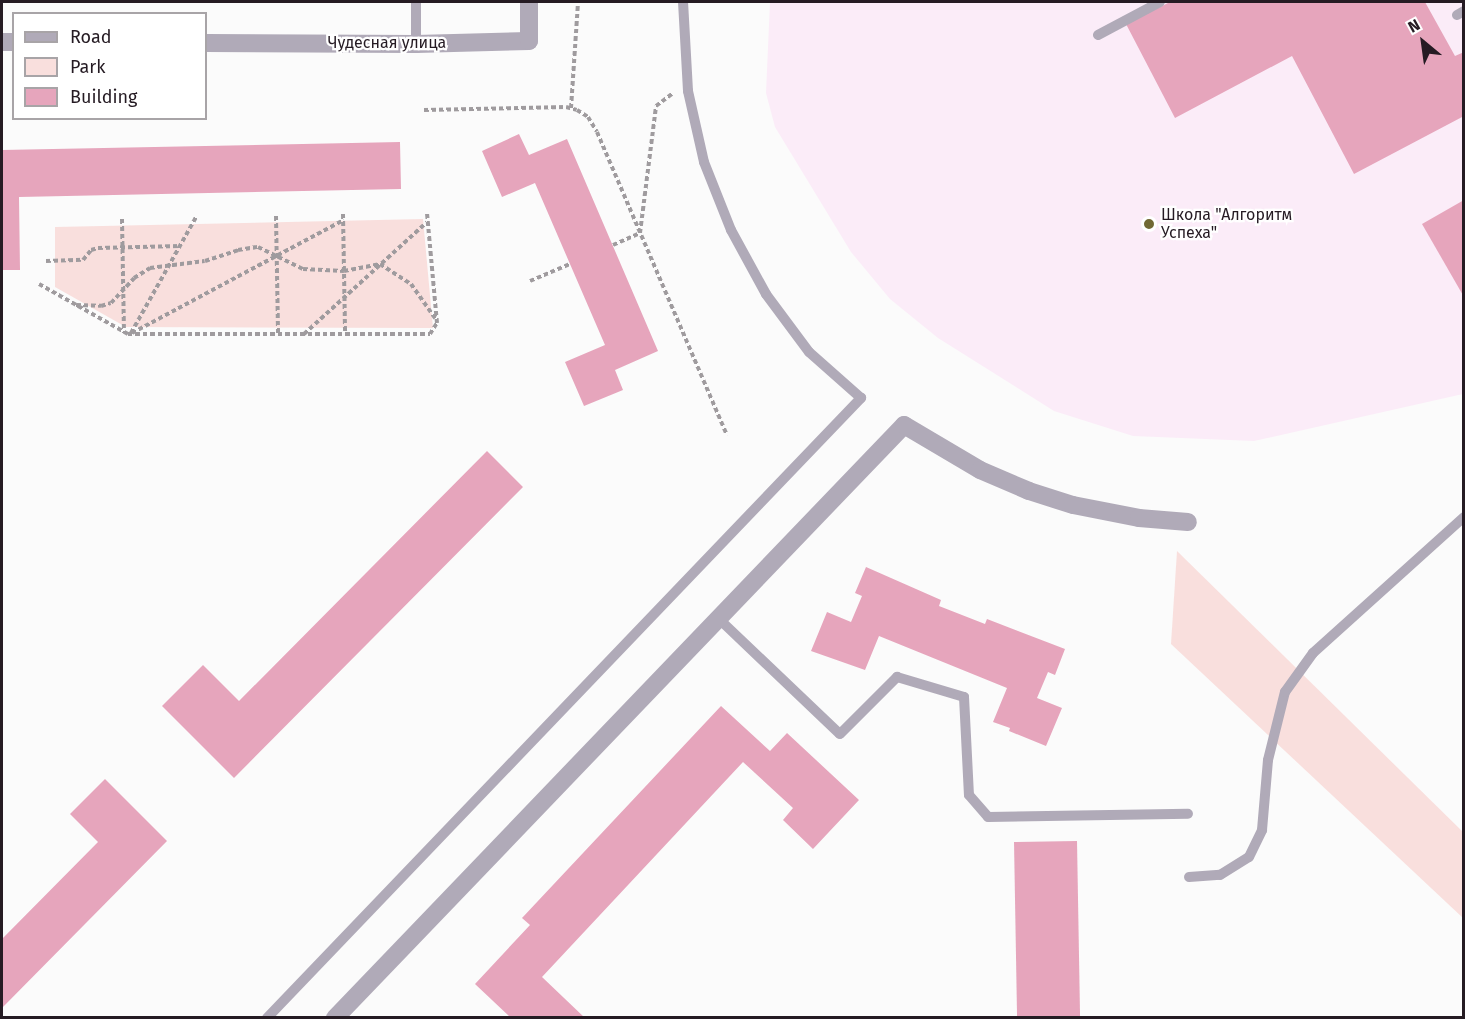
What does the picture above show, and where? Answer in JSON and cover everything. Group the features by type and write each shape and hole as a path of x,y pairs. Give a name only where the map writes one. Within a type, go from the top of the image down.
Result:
{"street":[{"name":"Чудесная улица","path":"207,43 416,44 530,41 529,2"},
{"path":"335,1017 904,425 972,466 1029,490 1073,505 1188,522"}],"lane":[{"path":"416,2 416,44"},
{"path":"267,1017 861,398 809,352 766,294 731,230 704,162 688,91 683,2"},
{"path":"1098,35 1160,2"},
{"path":"1189,877 1220,875 1249,857 1262,830 1268,760 1285,692 1313,653 1464,517"},
{"path":"718,618 840,735 897,677 964,697 969,795 988,817 1188,814"}],"path":[{"path":"571,108 578,2"},
{"path":"640,233 656,106 670,95 688,91"},
{"path":"424,110 571,108 583,113 592,123 727,435"},
{"path":"39,284 124,333 131,334 428,334 435,330 436,320 427,213"},
{"path":"343,214 345,334"},
{"path":"276,216 278,334"},
{"path":"131,334 196,217"},
{"path":"122,219 124,333"},
{"path":"131,334 344,220"},
{"path":"304,334 428,221"},
{"path":"613,245 640,233"},
{"path":"46,261 83,260 94,249 180,246"},
{"path":"75,305 106,305 144,271 205,261 248,248 263,249 303,269 344,271 380,264 411,284 436,320"},
{"path":"530,281 570,264"}],"shaded area":[{"name":"Школа \"Алгоритм Успеха\"","path":"770,2 1463,2 1463,394 1254,441 1133,436 1054,411 938,338 890,299 851,252 775,127 766,93"}],"green space":[{"path":"423,219 433,328 126,327 55,287 55,227"},
{"path":"1177,551 1463,832 1463,918 1171,644"}],"building":[{"path":"1170,2 1425,2 1455,56 1464,52 1464,116 1354,174 1292,56 1175,118 1126,24"},
{"path":"519,134 529,155 567,139 658,351 615,370 623,390 584,406 565,362 605,345 535,183 502,197 482,151"},
{"path":"400,142 401,189 19,197 20,270 2,270 2,150"},
{"path":"1464,200 1464,297 1422,224"},
{"path":"487,451 523,487 234,778 162,706 203,665 239,701"},
{"path":"866,567 941,600 939,606 985,624 987,619 1065,649 1055,675 1048,672 1037,698 1062,708 1046,746 993,722 1007,688 879,636 865,670 811,651 827,612 851,622 862,596 855,593"},
{"path":"721,706 770,751 787,733 859,800 813,849 783,820 793,808 743,762 542,977 585,1018 511,1018 475,984 530,925 522,918"},
{"path":"105,779 167,841 2,1008 2,939 98,842 70,814"},
{"path":"1077,841 1080,1018 1017,1018 1014,842"}],"place":[{"name":"Школа \"Алгоритм Успеха\"","path":"1149,224"}]}
